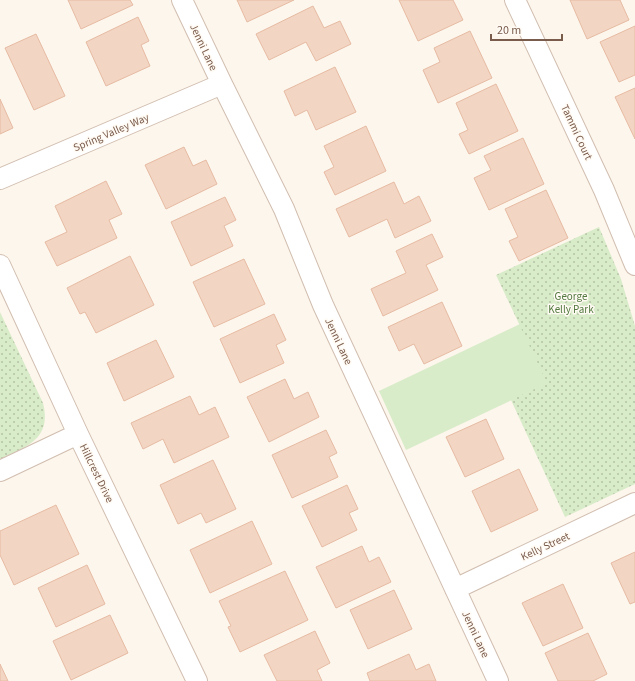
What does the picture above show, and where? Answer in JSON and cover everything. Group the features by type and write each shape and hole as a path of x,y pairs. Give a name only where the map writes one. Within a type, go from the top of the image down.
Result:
{"street":[{"name":"Jenni Lane","path":"182,0 284,209 323,305 498,681"},
{"name":"Tammi Court","path":"515,0 604,190 635,265"},
{"name":"Spring Valley Way","path":"0,179 222,84"},
{"name":"Hillcrest Drive","path":"0,265 190,679"},
{"path":"0,471 78,434"},
{"name":"Kelly Street","path":"455,589 635,503"}],"green space":[{"name":"George Kelly Park","path":"599,227 621,279 635,326 635,484 565,517 511,400 547,383 496,275"},
{"path":"0,312 43,403 45,415 44,425 35,440 0,459"},
{"path":"520,324 548,383 406,450 379,391"}],"building":[{"path":"68,0 130,0 133,5 81,29"},
{"path":"237,0 294,0 247,22"},
{"path":"399,0 453,0 463,20 418,41"},
{"path":"570,0 620,0 629,20 587,39"},
{"path":"313,6 324,28 340,21 351,44 316,61 306,42 269,60 256,34"},
{"path":"138,17 149,41 141,45 150,66 106,86 86,42"},
{"path":"635,26 635,75 619,82 600,42"},
{"path":"470,31 492,78 438,103 423,70 440,62 434,48"},
{"path":"36,34 65,96 34,110 5,48"},
{"path":"335,67 356,112 316,130 307,110 295,116 284,91"},
{"path":"496,84 518,131 469,154 459,134 468,130 456,103"},
{"path":"635,88 635,139 615,97"},
{"path":"0,99 13,128 0,134"},
{"path":"366,126 386,171 335,195 324,172 334,167 324,146"},
{"path":"523,138 544,184 489,210 474,178 491,170 484,156"},
{"path":"184,147 193,166 206,160 217,184 166,209 145,165"},
{"path":"106,181 122,214 109,220 117,238 57,266 45,242 67,232 55,206"},
{"path":"394,182 404,204 419,196 431,221 395,238 387,219 349,237 336,209"},
{"path":"546,190 568,238 519,261 509,241 518,237 505,209"},
{"path":"225,197 236,220 224,226 233,246 191,266 171,222"},
{"path":"432,234 443,257 426,265 438,290 383,316 371,289 406,273 396,251"},
{"path":"130,256 154,305 96,333 85,312 80,314 67,288"},
{"path":"244,259 265,304 214,327 193,282"},
{"path":"442,302 462,346 424,364 414,344 399,351 388,327"},
{"path":"274,314 286,340 276,345 284,363 240,383 220,339"},
{"path":"156,340 174,377 124,401 107,363"},
{"path":"285,379 294,399 308,392 319,417 269,442 247,397"},
{"path":"190,396 199,415 215,407 229,437 174,463 163,439 143,449 131,423"},
{"path":"486,419 504,459 465,477 446,437"},
{"path":"326,430 337,453 329,457 338,477 292,498 272,455"},
{"path":"213,460 236,509 206,523 201,513 178,524 160,485"},
{"path":"519,469 538,510 491,532 472,491"},
{"path":"347,485 358,509 349,513 357,530 322,547 302,506"},
{"path":"56,505 79,554 14,585 0,555 0,531"},
{"path":"252,521 272,564 210,593 190,550"},
{"path":"362,546 369,562 379,557 391,582 336,608 316,567"},
{"path":"635,552 635,602 630,604 611,563"},
{"path":"87,565 105,604 56,627 38,588"},
{"path":"285,571 308,620 240,652 228,627 231,626 219,601"},
{"path":"563,584 583,628 543,646 522,603"},
{"path":"394,590 412,629 368,649 350,610"},
{"path":"110,615 128,653 71,680 53,641"},
{"path":"315,631 330,663 317,670 322,681 277,681 264,655"},
{"path":"588,633 607,674 593,681 558,681 545,653"},
{"path":"409,654 416,670 429,664 436,681 370,681 367,673"},
{"path":"0,664 8,681 0,681"}]}
